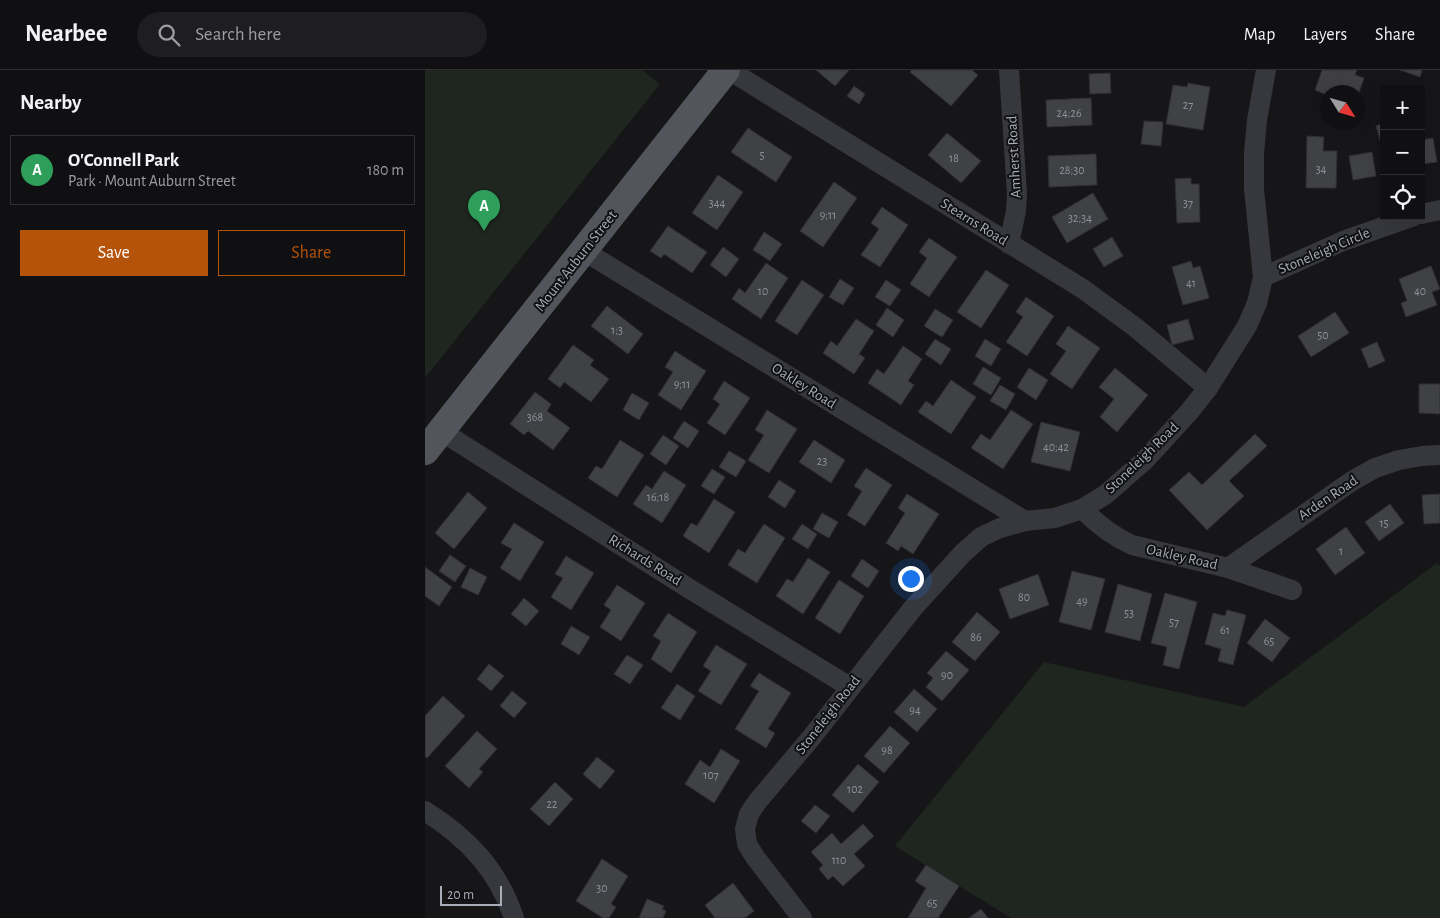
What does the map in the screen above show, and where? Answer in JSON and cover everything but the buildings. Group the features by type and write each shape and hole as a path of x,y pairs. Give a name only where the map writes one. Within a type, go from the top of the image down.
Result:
{"main road":[{"name":"Mount Auburn Street","path":"433,441 728,70"}],"street":[{"name":"Stearns Road","path":"728,70 1083,289 1110,307 1209,388"},
{"name":"Amherst Road","path":"1009,70 1017,194 1016,211 1009,244"},
{"name":"Stoneleigh Road","path":"801,918 747,844 745,829 749,814 757,802 811,738 913,608 963,553 981,537 1001,528 1025,521 1055,518 1082,509 1105,495 1126,478 1167,436 1209,388 1247,326 1257,303 1263,277 1254,189 1254,153 1265,70"},
{"path":"1425,213 1440,210"},
{"name":"Stoneleigh Circle","path":"1263,277 1343,241 1403,220"},
{"name":"Oakley Road","path":"584,250 1025,521"},
{"name":"Richards Road","path":"433,441 685,586 851,687"},
{"name":"Arden Road","path":"1228,568 1352,481 1375,468 1399,460 1440,455"},
{"name":"Oakley Road","path":"1082,509 1100,527 1117,539 1132,545 1228,568 1292,590"},
{"path":"425,811 461,837 495,875 507,898 514,918"}],"shaded area":[{"path":"425,70 642,70 660,84 425,378"},
{"path":"1437,563 1440,566 1440,918 1011,918 895,846 1044,662 1244,707"}],"place":[{"name":"O'Connell Park","path":"484,231"}]}
